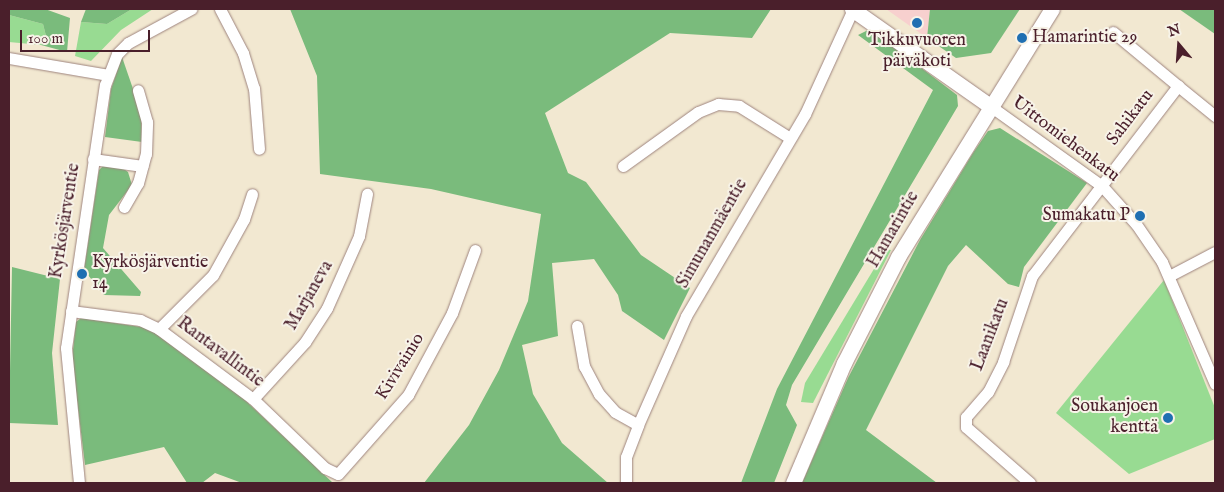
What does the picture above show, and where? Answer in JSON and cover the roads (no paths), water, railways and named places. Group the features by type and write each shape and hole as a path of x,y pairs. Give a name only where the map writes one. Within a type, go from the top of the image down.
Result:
{"main road":[{"path":"852,9 993,108"},
{"name":"Hamarintie","path":"793,483 840,372 898,257 993,108 1052,9"}],"street":[{"name":"Kyrkösjärventie","path":"79,483 67,375 71,311 93,159 108,75 128,43 190,9"},
{"path":"220,9 243,53 254,88 259,149"},
{"name":"Simunanmäentie","path":"626,483 626,457 638,425 698,293 790,138 852,9"},
{"path":"1113,32 1178,86"},
{"path":"9,58 108,75"},
{"name":"Sahikatu","path":"1102,186 1178,86 1215,116"},
{"path":"124,207 143,166 147,122 138,90"},
{"path":"623,166 698,112 718,104 738,106 790,138"},
{"name":"Uittomiehenkatu","path":"993,108 1102,186 1145,236 1169,276 1214,379"},
{"path":"93,159 143,166"},
{"name":"Laanikatu","path":"1030,483 972,436 966,427 966,417 988,392 1003,362 1032,276 1102,186"},
{"path":"159,329 213,275 244,219 252,194"},
{"name":"Marjaneva","path":"253,399 305,342 327,308 359,236 367,194"},
{"name":"Kivivainio","path":"325,468 338,474 346,468 408,395 452,313 475,250"},
{"path":"1169,276 1215,252"},
{"name":"Rantavallintie","path":"71,311 140,320 159,329 253,399 325,468"},
{"path":"577,326 584,366 599,394 616,412 638,425"}],"place":[{"name":"Tikkuvuoren päiväkoti","path":"917,23"},
{"name":"Hamarintie 29","path":"1022,38"},
{"name":"Sumakatu P","path":"1140,216"},
{"name":"Kyrkösjärventie 14","path":"82,274"},
{"name":"Soukanjoen kenttä","path":"1168,418"}]}
